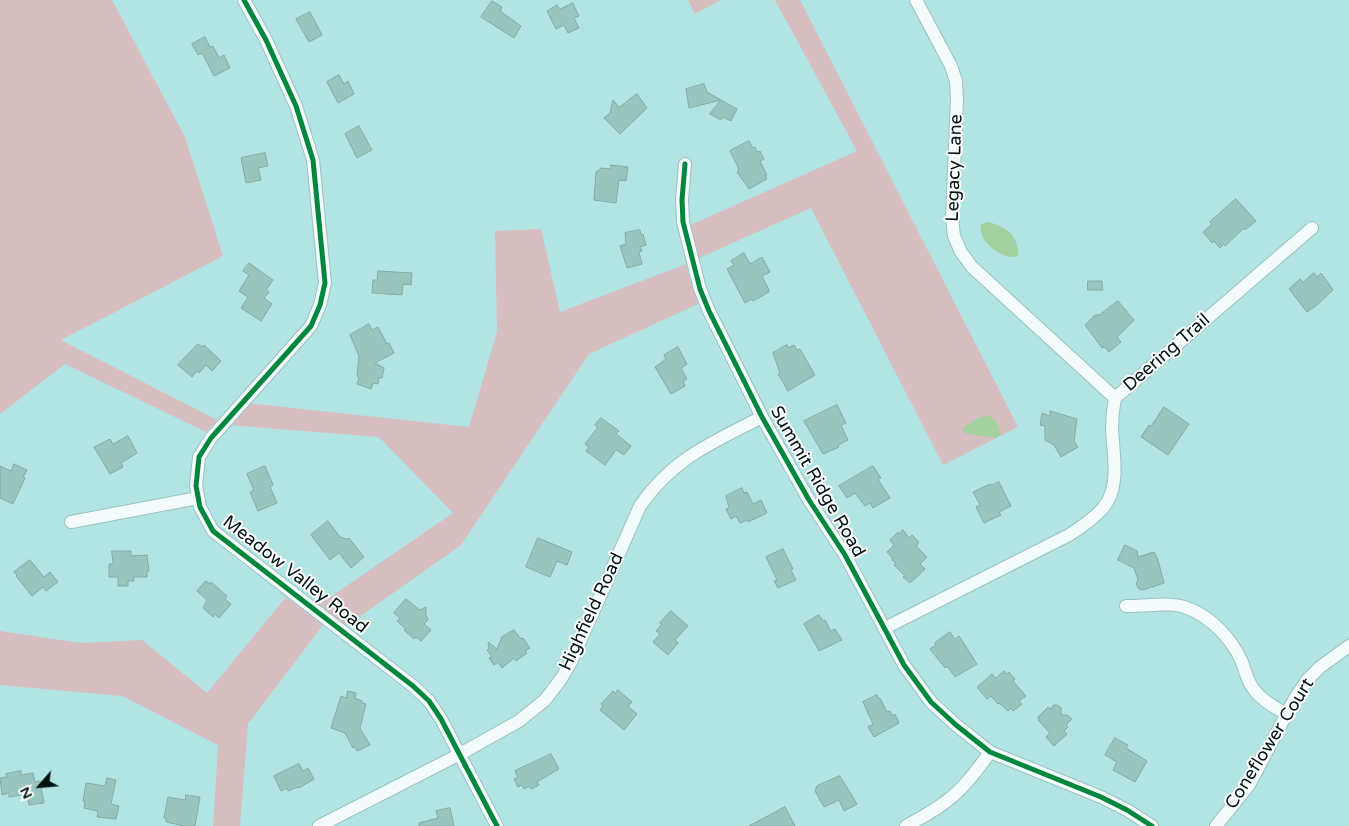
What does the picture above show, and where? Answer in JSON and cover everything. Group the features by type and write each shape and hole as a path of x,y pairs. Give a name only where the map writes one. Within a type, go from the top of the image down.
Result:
{"street":[{"name":"Meadow Valley Road","path":"244,0 266,40 296,106 313,160 325,282 320,305 311,326 211,438 199,458 196,486 200,508 213,531 414,686 429,701 460,754 497,826"},
{"name":"Legacy Lane","path":"916,0 951,66 956,81 957,100 952,216 954,236 961,252 972,267 1115,398"},
{"name":"Summit Ridge Road","path":"685,164 682,200 683,222 700,289 709,311 762,418 809,500 845,555 904,665 932,702 956,725 990,752 1101,797 1127,810 1152,826"},
{"name":"Deering Trail","path":"885,628 1070,535 1090,521 1104,506 1113,487 1112,415 1115,398 1312,228"},
{"name":"Highfield Road","path":"319,826 460,754 519,721 545,700 561,680 571,662 640,506 652,488 671,470 688,458 762,418"},
{"path":"71,522 198,498"},
{"path":"1126,606 1172,605 1187,607 1208,619 1241,659 1250,684 1260,697 1286,714"},
{"name":"Coneflower Court","path":"1216,826 1249,785 1286,714 1307,680 1320,667 1349,646"},
{"path":"906,826 940,807 957,794 971,780 990,752"}],"shaded area":[{"path":"0,0 112,0 185,137 223,256 61,340 217,420 206,432 65,364 0,414"},
{"path":"688,0 721,0 695,14"},
{"path":"775,0 800,0 1018,427 943,465 811,208 697,259 690,225 857,151"},
{"path":"989,222 1011,233 1018,249 1018,256 1013,257 1001,254 986,242 981,231 981,224"},
{"path":"541,229 560,312 686,264 698,304 589,354 461,545 345,627 332,616 323,625 248,724 240,826 213,826 218,745 122,696 0,685 0,631 81,643 142,640 207,693 286,597 307,613 453,513 379,437 228,425 247,403 469,427 497,332 495,231"},
{"path":"989,415 997,422 1001,434 997,438 964,433 962,428 978,418"}],"building":[{"path":"492,1 502,7 500,11 521,26 514,38 481,17"},
{"path":"573,3 579,16 574,18 579,28 568,33 564,25 556,29 547,11 557,5 560,9"},
{"path":"310,12 322,35 309,42 296,19"},
{"path":"205,37 210,47 213,46 219,58 224,55 230,68 214,76 202,53 198,55 192,44"},
{"path":"339,75 344,84 348,81 354,94 338,103 327,82"},
{"path":"704,84 707,92 721,100 689,108 686,89"},
{"path":"637,94 647,108 620,134 604,118 610,113 613,100 619,107"},
{"path":"721,100 737,109 731,121 723,117 721,120 710,114"},
{"path":"359,126 372,150 357,158 345,134"},
{"path":"749,141 757,152 760,151 764,159 760,161 767,179 749,189 737,172 739,171 737,165 730,151"},
{"path":"265,153 268,166 258,168 261,180 246,183 241,158"},
{"path":"611,165 628,167 626,181 619,180 616,203 594,200 596,172 601,168 611,169"},
{"path":"1236,199 1256,221 1245,230 1244,228 1225,246 1224,244 1220,248 1214,241 1212,243 1203,232 1212,224 1210,222"},
{"path":"640,230 646,245 640,247 642,251 639,252 642,264 627,268 620,246 626,244 625,233"},
{"path":"744,253 750,264 762,257 770,272 762,276 769,292 753,301 752,299 745,303 727,269 734,265 731,261"},
{"path":"249,263 273,280 266,290 269,292 264,298 272,304 261,321 241,308 248,297 239,291 249,275 243,271"},
{"path":"378,271 412,273 411,285 403,284 402,295 372,293 373,280 377,280"},
{"path":"1314,273 1317,277 1321,273 1333,290 1307,312 1289,289 1300,279 1303,282"},
{"path":"1088,281 1102,281 1103,290 1088,290"},
{"path":"1118,301 1134,320 1117,337 1121,342 1109,352 1104,347 1102,348 1085,325 1095,315 1099,315"},
{"path":"369,324 372,330 378,327 394,353 375,363 384,368 382,378 379,378 378,384 373,383 371,389 357,384 359,378 357,376 359,356 350,335"},
{"path":"198,344 202,347 204,345 221,361 212,371 206,365 199,373 197,371 192,377 178,365"},
{"path":"787,345 788,348 794,345 797,350 800,349 815,375 788,391 778,374 780,373 773,353"},
{"path":"678,347 687,364 681,368 687,379 683,381 685,386 671,394 655,367 666,359 664,355"},
{"path":"837,405 846,423 841,425 848,440 838,445 839,447 823,454 804,421"},
{"path":"1164,407 1189,424 1168,455 1141,437"},
{"path":"1050,411 1077,419 1074,441 1078,447 1061,457 1054,445 1045,440 1045,426 1040,425 1042,413 1050,416"},
{"path":"601,418 619,431 616,434 631,446 624,455 616,450 605,465 586,451 589,447 585,444 598,427 595,425"},
{"path":"128,436 137,453 121,463 123,467 110,474 94,447 110,439 113,444"},
{"path":"14,464 27,470 13,504 0,498 0,466 11,471"},
{"path":"265,466 273,485 270,487 277,503 258,511 250,492 254,490 247,474"},
{"path":"873,466 881,478 878,479 890,498 873,508 870,503 865,506 855,493 847,498 839,486"},
{"path":"999,482 1011,506 999,512 1001,515 984,523 976,507 980,505 973,492"},
{"path":"742,488 744,493 747,492 753,504 761,500 767,513 748,522 747,520 740,523 736,516 731,519 726,509 729,508 726,496"},
{"path":"328,521 340,537 349,538 364,557 351,568 339,553 330,560 311,535"},
{"path":"903,530 909,538 912,535 919,542 916,546 927,557 920,564 925,569 910,583 894,565 896,563 887,552 894,545 890,540"},
{"path":"538,538 572,552 567,565 557,561 550,577 526,567"},
{"path":"1125,545 1137,551 1138,557 1154,552 1164,583 1141,590 1138,588 1136,583 1138,580 1134,568 1118,560"},
{"path":"783,549 796,580 778,588 774,581 777,580 766,557"},
{"path":"112,551 131,551 131,556 147,555 149,571 147,571 147,577 133,577 134,581 128,581 128,586 118,586 118,577 109,577 109,564 113,564"},
{"path":"30,560 44,577 50,572 58,582 46,591 43,587 32,596 14,572"},
{"path":"206,581 210,584 211,582 227,596 225,599 231,604 219,618 215,614 213,617 203,608 207,600 197,591"},
{"path":"406,599 420,610 426,607 428,620 424,624 431,630 421,641 416,637 414,639 404,630 406,629 397,621 400,618 394,613"},
{"path":"671,611 688,626 675,640 678,643 668,655 653,642 660,634 656,631 662,624 660,623"},
{"path":"819,615 823,621 825,620 831,631 835,629 842,640 819,651 804,624"},
{"path":"514,630 530,648 525,651 527,653 516,661 514,658 502,668 498,662 494,665 489,658 492,657 487,650 489,649 488,642 497,649 502,637"},
{"path":"950,632 955,639 959,636 977,664 955,677 930,649"},
{"path":"1004,671 1006,674 1009,672 1015,679 1013,681 1026,696 1019,701 1022,704 1013,711 1011,708 1008,711 991,696 987,699 977,687 992,674 996,678"},
{"path":"618,690 632,702 628,706 637,714 624,730 600,710 603,706 601,704 613,691 615,693"},
{"path":"348,691 356,693 355,698 366,704 360,728 370,745 357,751 355,747 353,748 345,733 331,728 341,696 346,698"},
{"path":"877,695 887,712 890,711 892,716 895,714 899,723 874,737 868,727 873,724 863,702"},
{"path":"1054,705 1058,705 1061,708 1061,715 1067,715 1072,719 1066,725 1068,727 1064,731 1067,734 1054,746 1046,737 1050,733 1038,720 1038,717 1048,707 1050,709"},
{"path":"1115,738 1128,745 1126,748 1147,761 1135,782 1113,770 1117,762 1105,755"},
{"path":"551,754 559,769 537,782 539,785 531,789 529,786 524,789 522,785 518,787 514,779 518,777 515,771"},
{"path":"299,764 303,771 308,768 314,779 299,788 288,791 287,788 281,791 274,776"},
{"path":"21,771 21,775 33,773 35,782 40,781 44,803 29,805 27,794 9,797 9,793 2,795 0,778 7,777 6,774"},
{"path":"840,776 857,804 844,811 839,800 824,807 815,791 817,786"},
{"path":"107,778 116,780 111,804 119,806 116,819 97,817 98,811 84,808 85,801 83,801 86,783 105,786"},
{"path":"186,795 200,797 195,826 184,826 166,822 166,818 164,818 168,797 185,800"},
{"path":"785,807 795,826 749,826 775,812"},
{"path":"450,808 454,826 419,826 419,823 438,818 436,811"}],"cycle path":[{"path":"244,0 266,40 296,106 313,160 325,283 320,305 311,326 211,438 199,457 196,486 200,507 213,531 413,686 429,701 441,719 497,826"},
{"path":"685,164 682,200 683,222 700,289 709,311 762,417 809,500 845,555 904,665 931,702 990,752 1101,797 1127,810 1152,826"}]}
